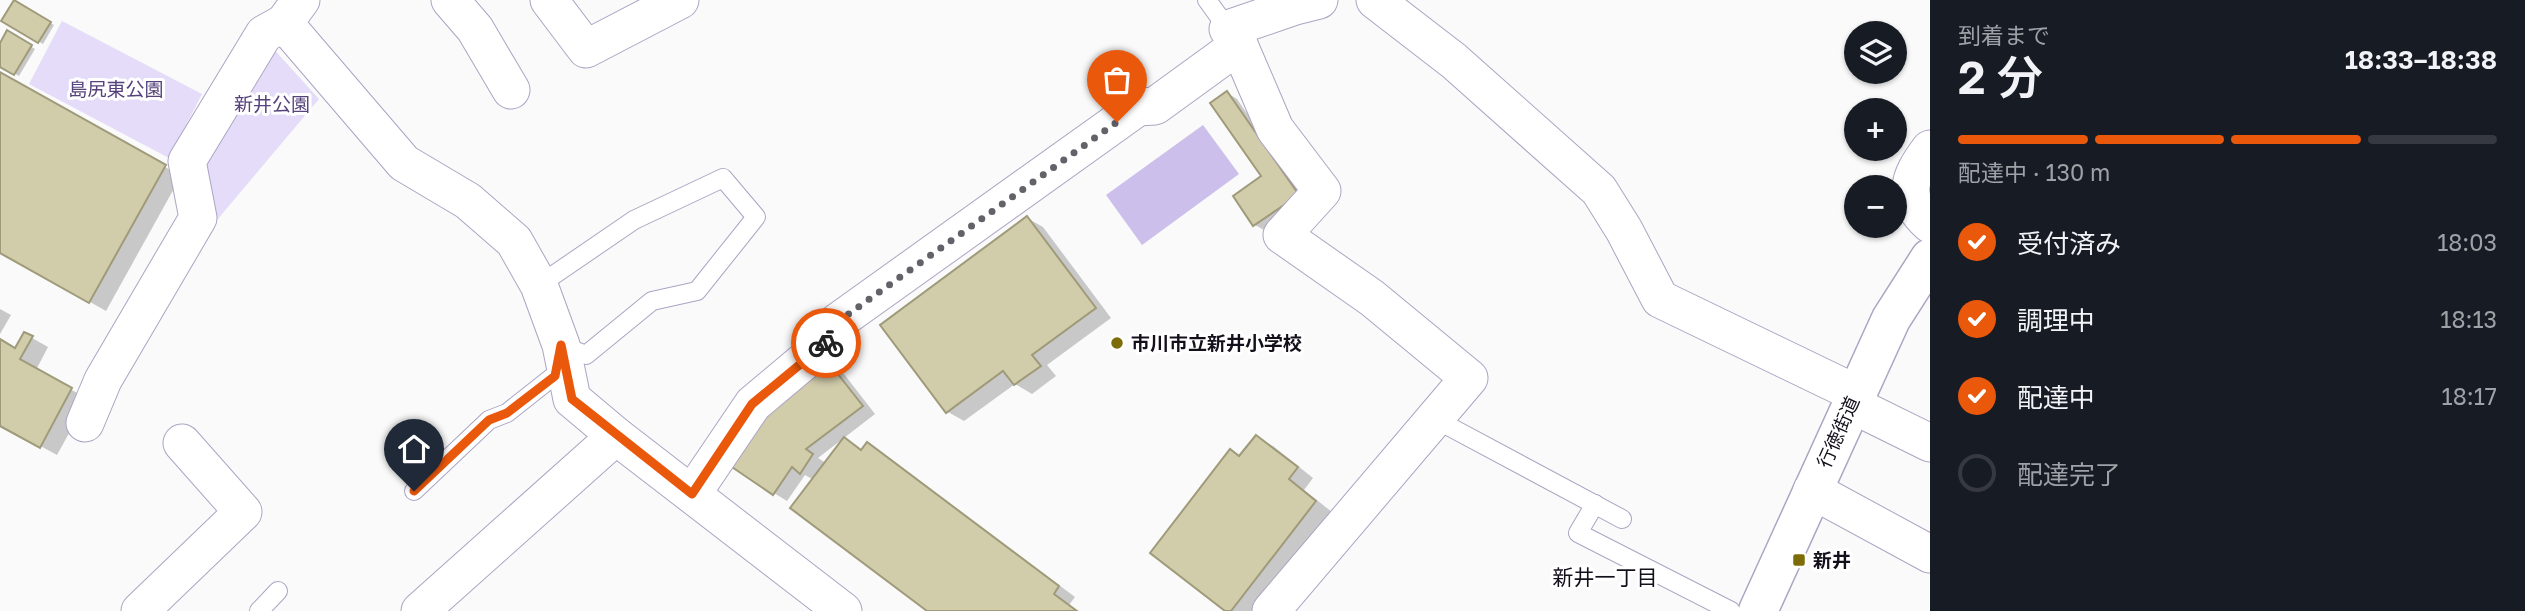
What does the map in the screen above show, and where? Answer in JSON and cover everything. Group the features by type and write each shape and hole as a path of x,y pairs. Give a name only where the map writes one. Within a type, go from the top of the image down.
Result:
{"street":[{"path":"450,0 475,29 511,90"},
{"path":"549,0 586,49 680,0"},
{"path":"692,494 752,404 828,341 836,323 1138,107 1155,106 1233,37 1295,6 1319,0"},
{"path":"1375,0 1454,61 1599,190 1624,230 1660,299 1853,399 1930,443"},
{"path":"85,423 103,380 198,218 187,161 264,34 292,11 404,163 468,201 514,241 539,285 561,345 572,399 843,611"},
{"path":"1233,37 1275,129 1322,191 1282,235 1372,298 1469,378 1272,611"},
{"path":"1930,149 1912,182 1911,199 1916,211 1930,224"},
{"name":"行徳街道","path":"1758,611 1891,319 1930,258"},
{"path":"420,611 616,436"},
{"path":"140,611 243,512 182,443"},
{"path":"1812,490 1930,554"}],"lane":[{"path":"1207,0 1233,37"},
{"path":"414,491 489,420 507,413 555,376 561,345 586,355 652,301 697,291 756,218 723,178 634,220 539,285"},
{"path":"1435,419 1622,519"},
{"path":"1595,505 1578,533 1731,611"},
{"path":"260,611 278,591"}],"green space":[{"name":"島尻東公園","path":"62,21 202,94 169,158 29,84"},
{"name":"新井公園","path":"269,44 319,99 217,220 206,159"}],"shaded area":[{"path":"1203,125 1239,174 1142,245 1106,195"}],"building":[{"path":"14,0 51,22 38,43 1,21"},
{"path":"7,30 32,45 14,75 0,67 0,43"},
{"path":"0,72 166,165 89,303 0,253"},
{"path":"1227,91 1299,195 1253,226 1233,196 1261,176 1210,103"},
{"path":"1027,216 1096,308 1032,355 1041,366 1014,385 1003,371 946,413 880,325"},
{"path":"24,332 33,336 20,359 72,388 40,448 0,426 0,339 15,348"},
{"path":"830,364 863,406 806,449 813,454 800,474 792,467 773,495 729,465 764,414"},
{"path":"1256,435 1298,467 1289,479 1316,501 1231,611 1225,611 1150,553 1230,449 1239,456"},
{"path":"844,437 861,450 867,442 1059,586 1054,594 1077,611 927,611 790,508"}],"way so far":[{"path":"826,343 836,323 1117,122"}],"place":[{"name":"市川市立新井小学校","path":"1117,343"},
{"name":"新井","path":"1799,560"}],"district":[{"name":"新井一丁目","path":"1605,578"}],"route":[{"path":"414,491 489,420 507,413 555,376 561,345 572,399 692,494 752,404 826,343"}]}
